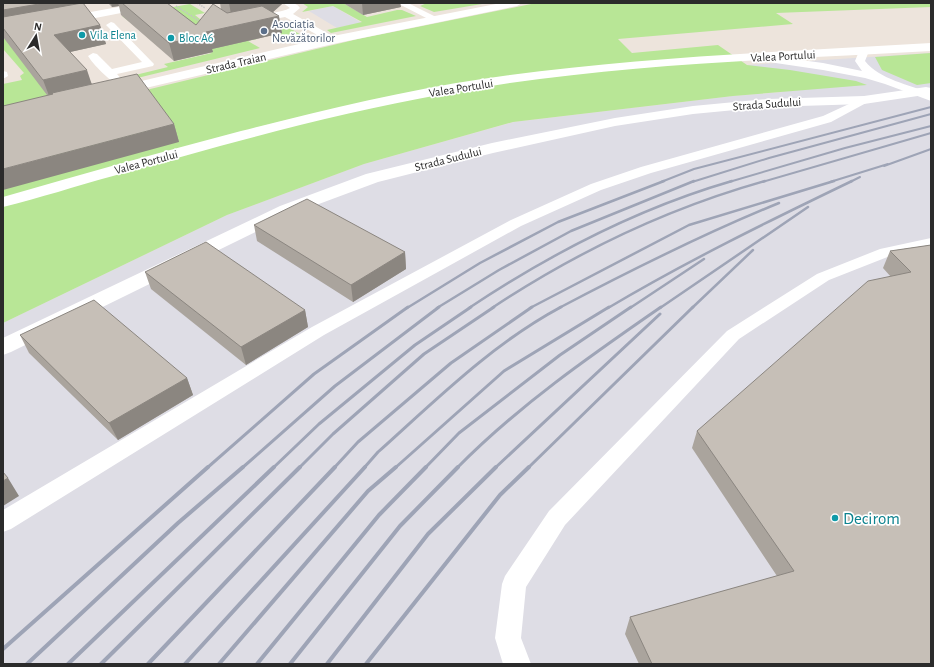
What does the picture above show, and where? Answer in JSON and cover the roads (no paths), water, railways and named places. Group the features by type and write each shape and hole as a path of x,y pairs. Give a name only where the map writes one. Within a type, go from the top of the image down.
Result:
{"street":[{"path":"3,32 157,3"},
{"name":"Strada Traian","path":"102,94 333,40 517,3"},
{"path":"3,21 58,22"},
{"name":"Valea Portului","path":"3,202 317,116 398,98 481,84 580,71 756,57 862,54 931,47"},
{"name":"Strada Sudului","path":"3,347 286,210 372,178 492,148 615,122 693,110 768,103 864,100 929,95"}],"lane":[{"path":"244,22 286,14 296,8 287,3"},
{"path":"406,4 435,19"},
{"path":"286,14 333,40"},
{"path":"109,73 149,64 111,24"},
{"path":"862,54 860,61 866,69 879,79"},
{"path":"93,56 125,89"},
{"path":"756,57 794,62 879,79 929,95"},
{"path":"3,522 318,331 516,223 596,187 646,170 827,119 864,100"},
{"path":"517,664 508,638 514,584 518,577 558,518 733,335 823,277 886,252 931,243"}],"railway":[{"path":"661,182 694,169 931,107"},
{"path":"692,182 769,158 931,114"},
{"path":"729,182 845,148 931,126"},
{"path":"762,182 931,133"},
{"path":"884,166 931,149"},
{"path":"830,182 888,164"},
{"path":"852,181 860,177"},
{"path":"407,308 480,263 558,222 664,181"},
{"path":"437,308 499,270 571,231 694,181"},
{"path":"469,308 531,269 596,234 663,205 732,181"},
{"path":"492,308 556,269 624,234 694,204 765,181"},
{"path":"530,308 689,225 834,181"},
{"path":"608,308 759,226 852,181"},
{"path":"559,308 668,253 779,203"},
{"path":"660,308 808,207"},
{"path":"692,308 753,250"},
{"path":"630,308 704,259"},
{"path":"207,468 314,374 408,307"},
{"path":"242,468 335,386 439,307"},
{"path":"273,468 319,424 415,345 471,307"},
{"path":"300,467 333,434 424,354 494,307"},
{"path":"334,468 358,442 451,363 532,307"},
{"path":"364,468 378,452 443,393 488,355 511,338 561,307"},
{"path":"395,468 504,371 609,307"},
{"path":"425,468 459,433 560,355 631,307"},
{"path":"458,467 480,445 555,383 661,307"},
{"path":"528,468 693,307"},
{"path":"495,468 660,314"},
{"path":"3,649 208,467"},
{"path":"27,664 178,523 243,467"},
{"path":"68,664 274,467"},
{"path":"101,664 300,467"},
{"path":"148,664 335,467"},
{"path":"185,664 365,467"},
{"path":"219,664 368,491 396,467"},
{"path":"257,664 379,515 426,467"},
{"path":"290,664 400,526 458,467"},
{"path":"327,664 428,534 496,467"},
{"path":"366,664 500,495 529,467"}],"place":[{"name":"Asociația Nevăzătorilor","path":"264,31"},
{"name":"Vila Elena","path":"82,35"},
{"name":"Bloc A6","path":"171,38"},
{"name":"Decirom","path":"835,518"}]}
